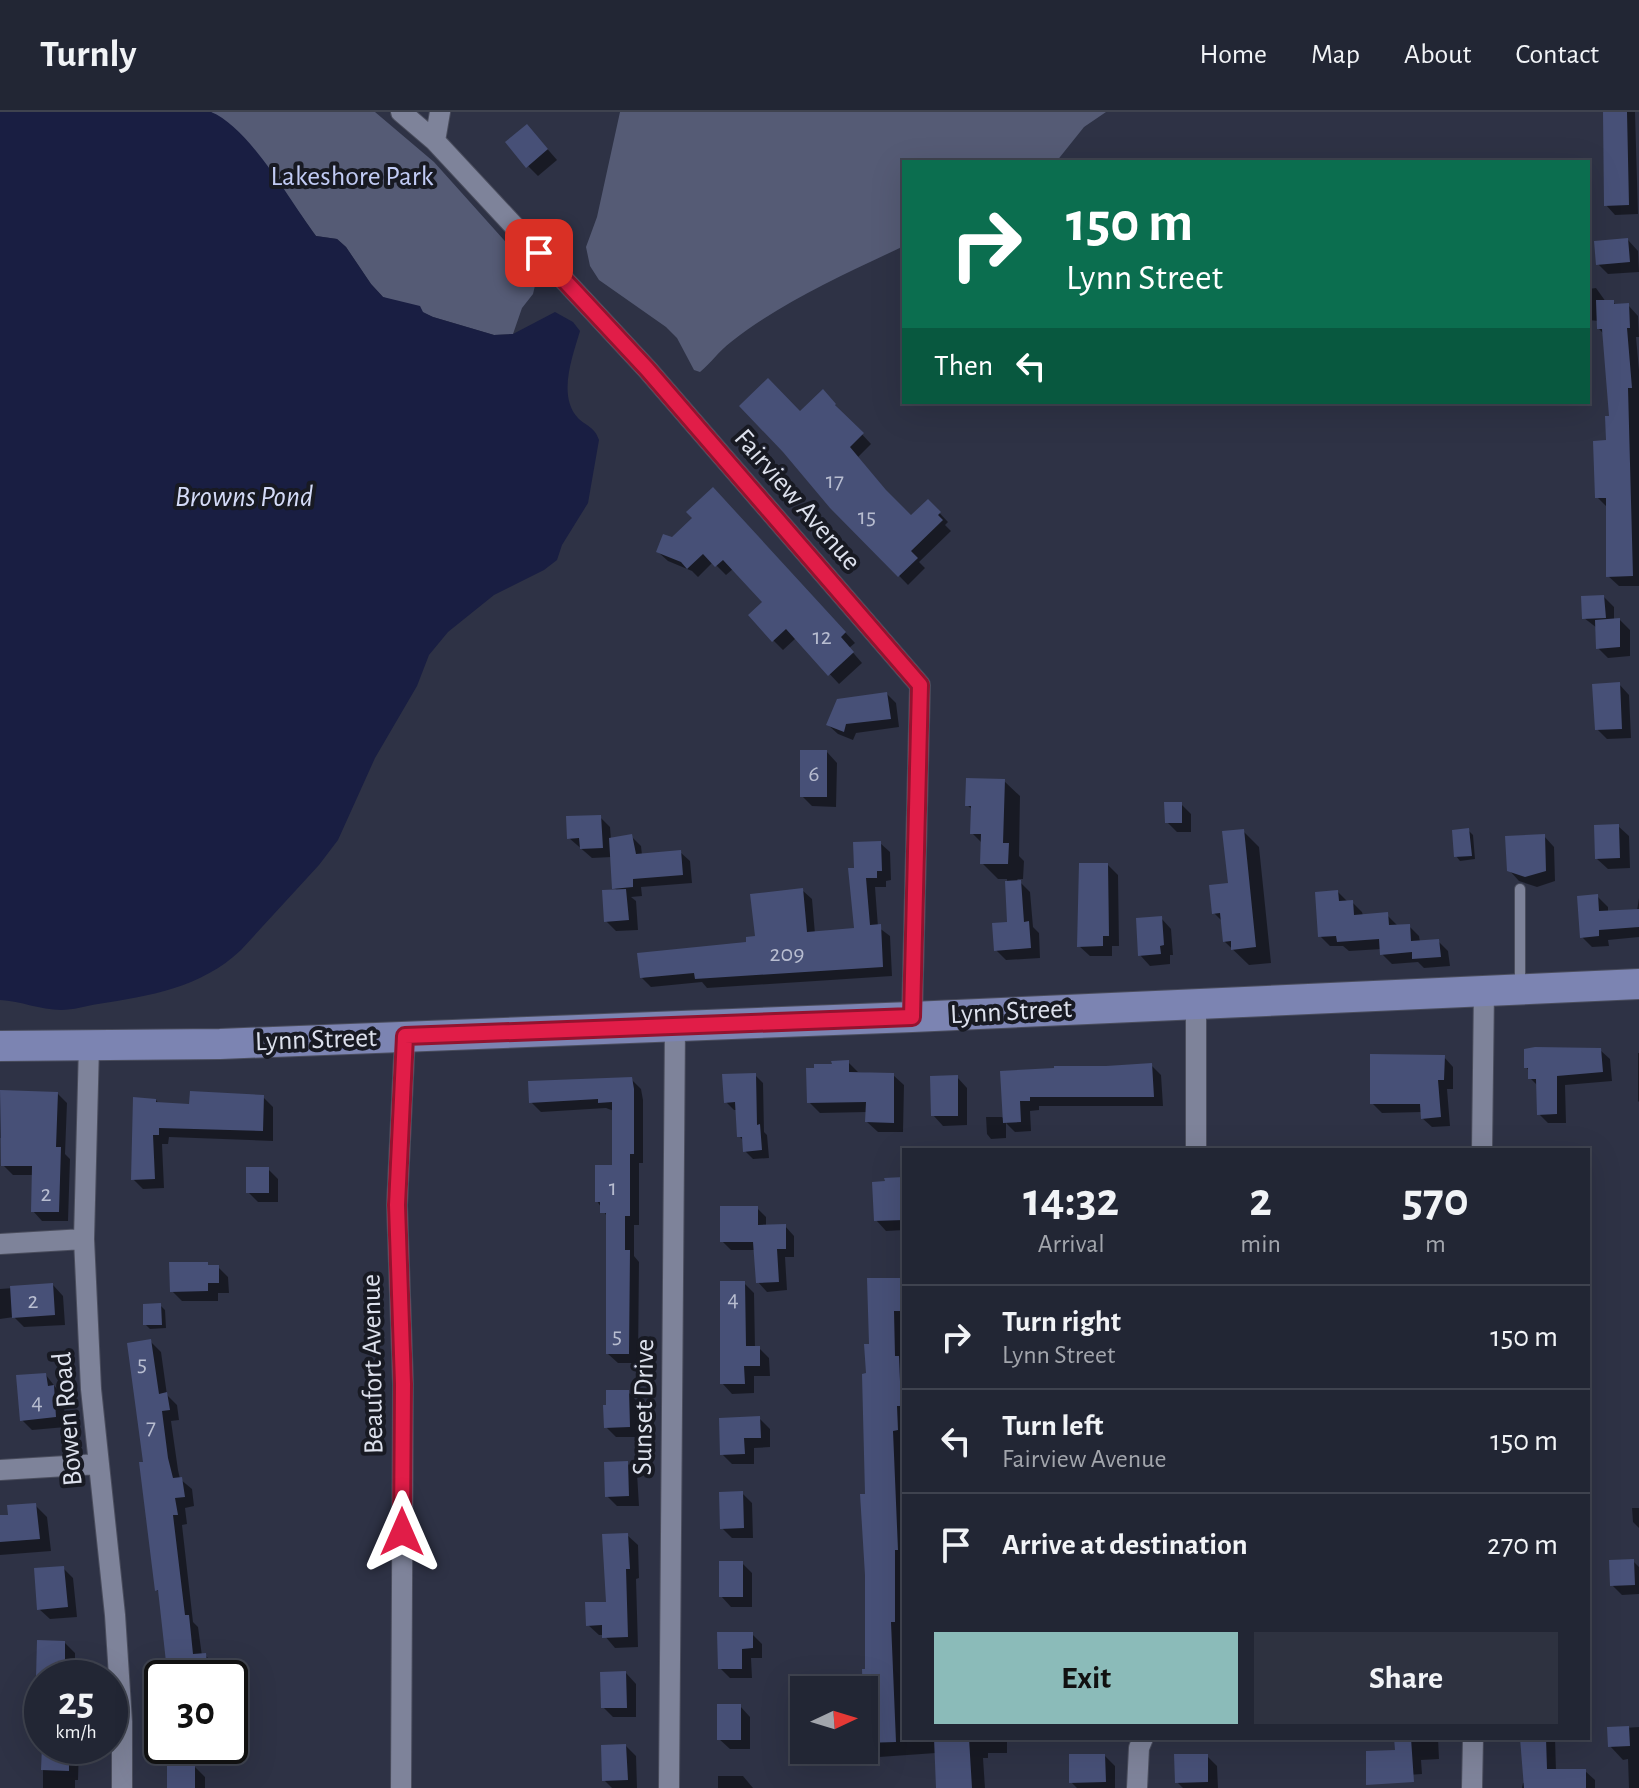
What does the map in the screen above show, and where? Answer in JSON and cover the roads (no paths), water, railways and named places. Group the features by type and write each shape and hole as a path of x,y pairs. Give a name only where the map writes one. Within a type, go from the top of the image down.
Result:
{"main road":[{"name":"Lynn Street","path":"0,1046 220,1044 1639,984"}],"street":[{"name":"Fairview Avenue","path":"401,112 435,141 647,369 920,685 912,1017"},
{"path":"435,141 440,112"},
{"path":"1482,1148 1484,990"},
{"path":"1196,1003 1196,1148"},
{"name":"Sunset Drive","path":"669,1788 675,1026"},
{"name":"Beaufort Avenue","path":"401,1788 403,1384 397,1205 405,1036"},
{"name":"Bowen Road","path":"89,1045 84,1239 91,1389 115,1615 122,1788"},
{"path":"0,1244 84,1239"},
{"path":"0,1470 99,1464"},
{"path":"1137,1788 1142,1740"},
{"path":"1472,1788 1473,1740"}],"lane":[{"path":"1520,889 1520,989"}],"water":[{"name":"Browns Pond","path":"0,112 211,112 225,120 254,149 316,236 337,239 346,247 383,297 420,306 423,312 433,317 494,335 513,334 555,312 573,322 580,331 568,375 568,398 578,418 593,429 599,440 588,503 562,545 557,560 544,570 494,595 448,632 429,655 417,686 375,758 338,840 241,950 192,982 136,998 66,1010 0,1000"}],"park label":[{"name":"Lakeshore Park","path":"352,177"}]}
